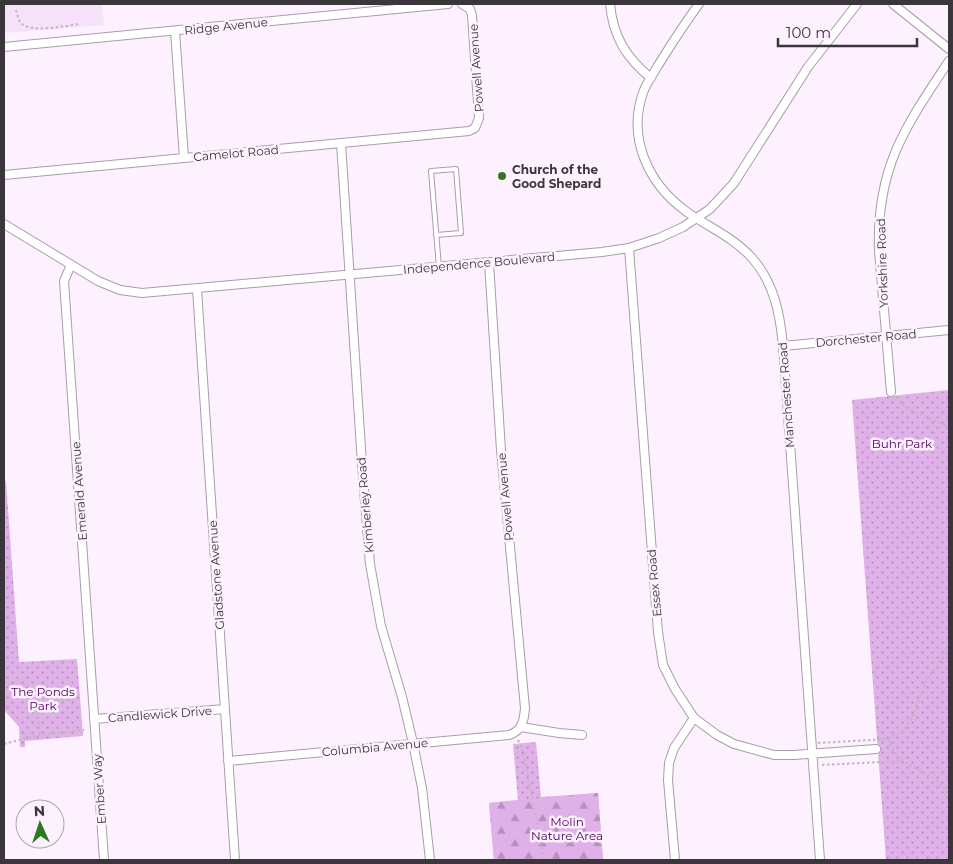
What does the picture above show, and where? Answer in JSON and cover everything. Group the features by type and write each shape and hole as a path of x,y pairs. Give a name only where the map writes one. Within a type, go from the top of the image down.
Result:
{"street":[{"name":"Ridge Avenue","path":"4,47 448,4"},
{"name":"Powell Avenue","path":"462,4 470,9 472,15 480,118 475,128 469,132"},
{"path":"610,4 613,27 624,50 632,61 651,78"},
{"name":"Manchester Road","path":"699,4 651,78 641,99 637,129 642,155 647,167 665,193 688,212 739,245 753,259 773,290 783,346 820,860"},
{"name":"Independence Boulevard","path":"4,224 98,281 120,290 142,293 489,263 629,248 660,238 710,209 734,183 808,67 857,4"},
{"path":"893,4 949,50"},
{"path":"175,31 184,158"},
{"name":"Yorkshire Road","path":"892,392 878,230 879,212 886,179 896,148 906,127 949,62"},
{"name":"Camelot Road","path":"4,175 469,132"},
{"name":"Kimberley Road","path":"341,143 370,564 381,626 402,697 413,744 423,797 430,860"},
{"name":"Essex Road","path":"629,248 658,632 664,664 675,689 694,718 717,735 734,744 756,751 774,755 876,749"},
{"name":"Powell Avenue","path":"489,263 501,450 525,708 519,730"},
{"name":"Emerald Avenue","path":"71,265 64,281 94,718"},
{"name":"Gladstone Avenue","path":"197,289 235,860"},
{"name":"Dorchester Road","path":"783,346 949,330"},
{"name":"Candlewick Drive","path":"94,718 225,709"},
{"name":"Ember Way","path":"94,718 104,860"},
{"path":"675,860 668,763 674,748 694,718"},
{"name":"Columbia Avenue","path":"228,761 413,744 519,730 582,735"}],"lane":[{"path":"436,235 462,233 456,169 431,171 438,267"}],"path":[{"path":"16,10 20,22 27,27 39,29 79,24"},
{"path":"892,392 906,407 949,427"},
{"path":"818,742 888,739 903,731 912,718 927,679 949,650"},
{"path":"40,735 38,716 43,698 59,701 82,698"},
{"path":"4,744 40,735 84,730"},
{"path":"519,730 544,860"},
{"path":"888,739 892,751 901,761 934,778 949,794"},
{"path":"820,766 901,761"}],"shaded area":[{"path":"4,4 102,4 104,25 4,33"}],"green space":[{"name":"Buhr Park","path":"949,390 949,860 886,860 852,400"},
{"name":"The Ponds Park","path":"4,481 6,481 19,662 77,659 83,736 25,741 25,747 20,747 19,727 4,710"},
{"name":"Molin Nature Area","path":"536,742 541,797 598,793 603,860 494,860 489,803 518,800 513,744"},
{"name":"Molin Nature Area","path":"598,793 603,860 494,860 489,803"}],"place":[{"name":"Church of the Good Shepard","path":"502,176"}]}
